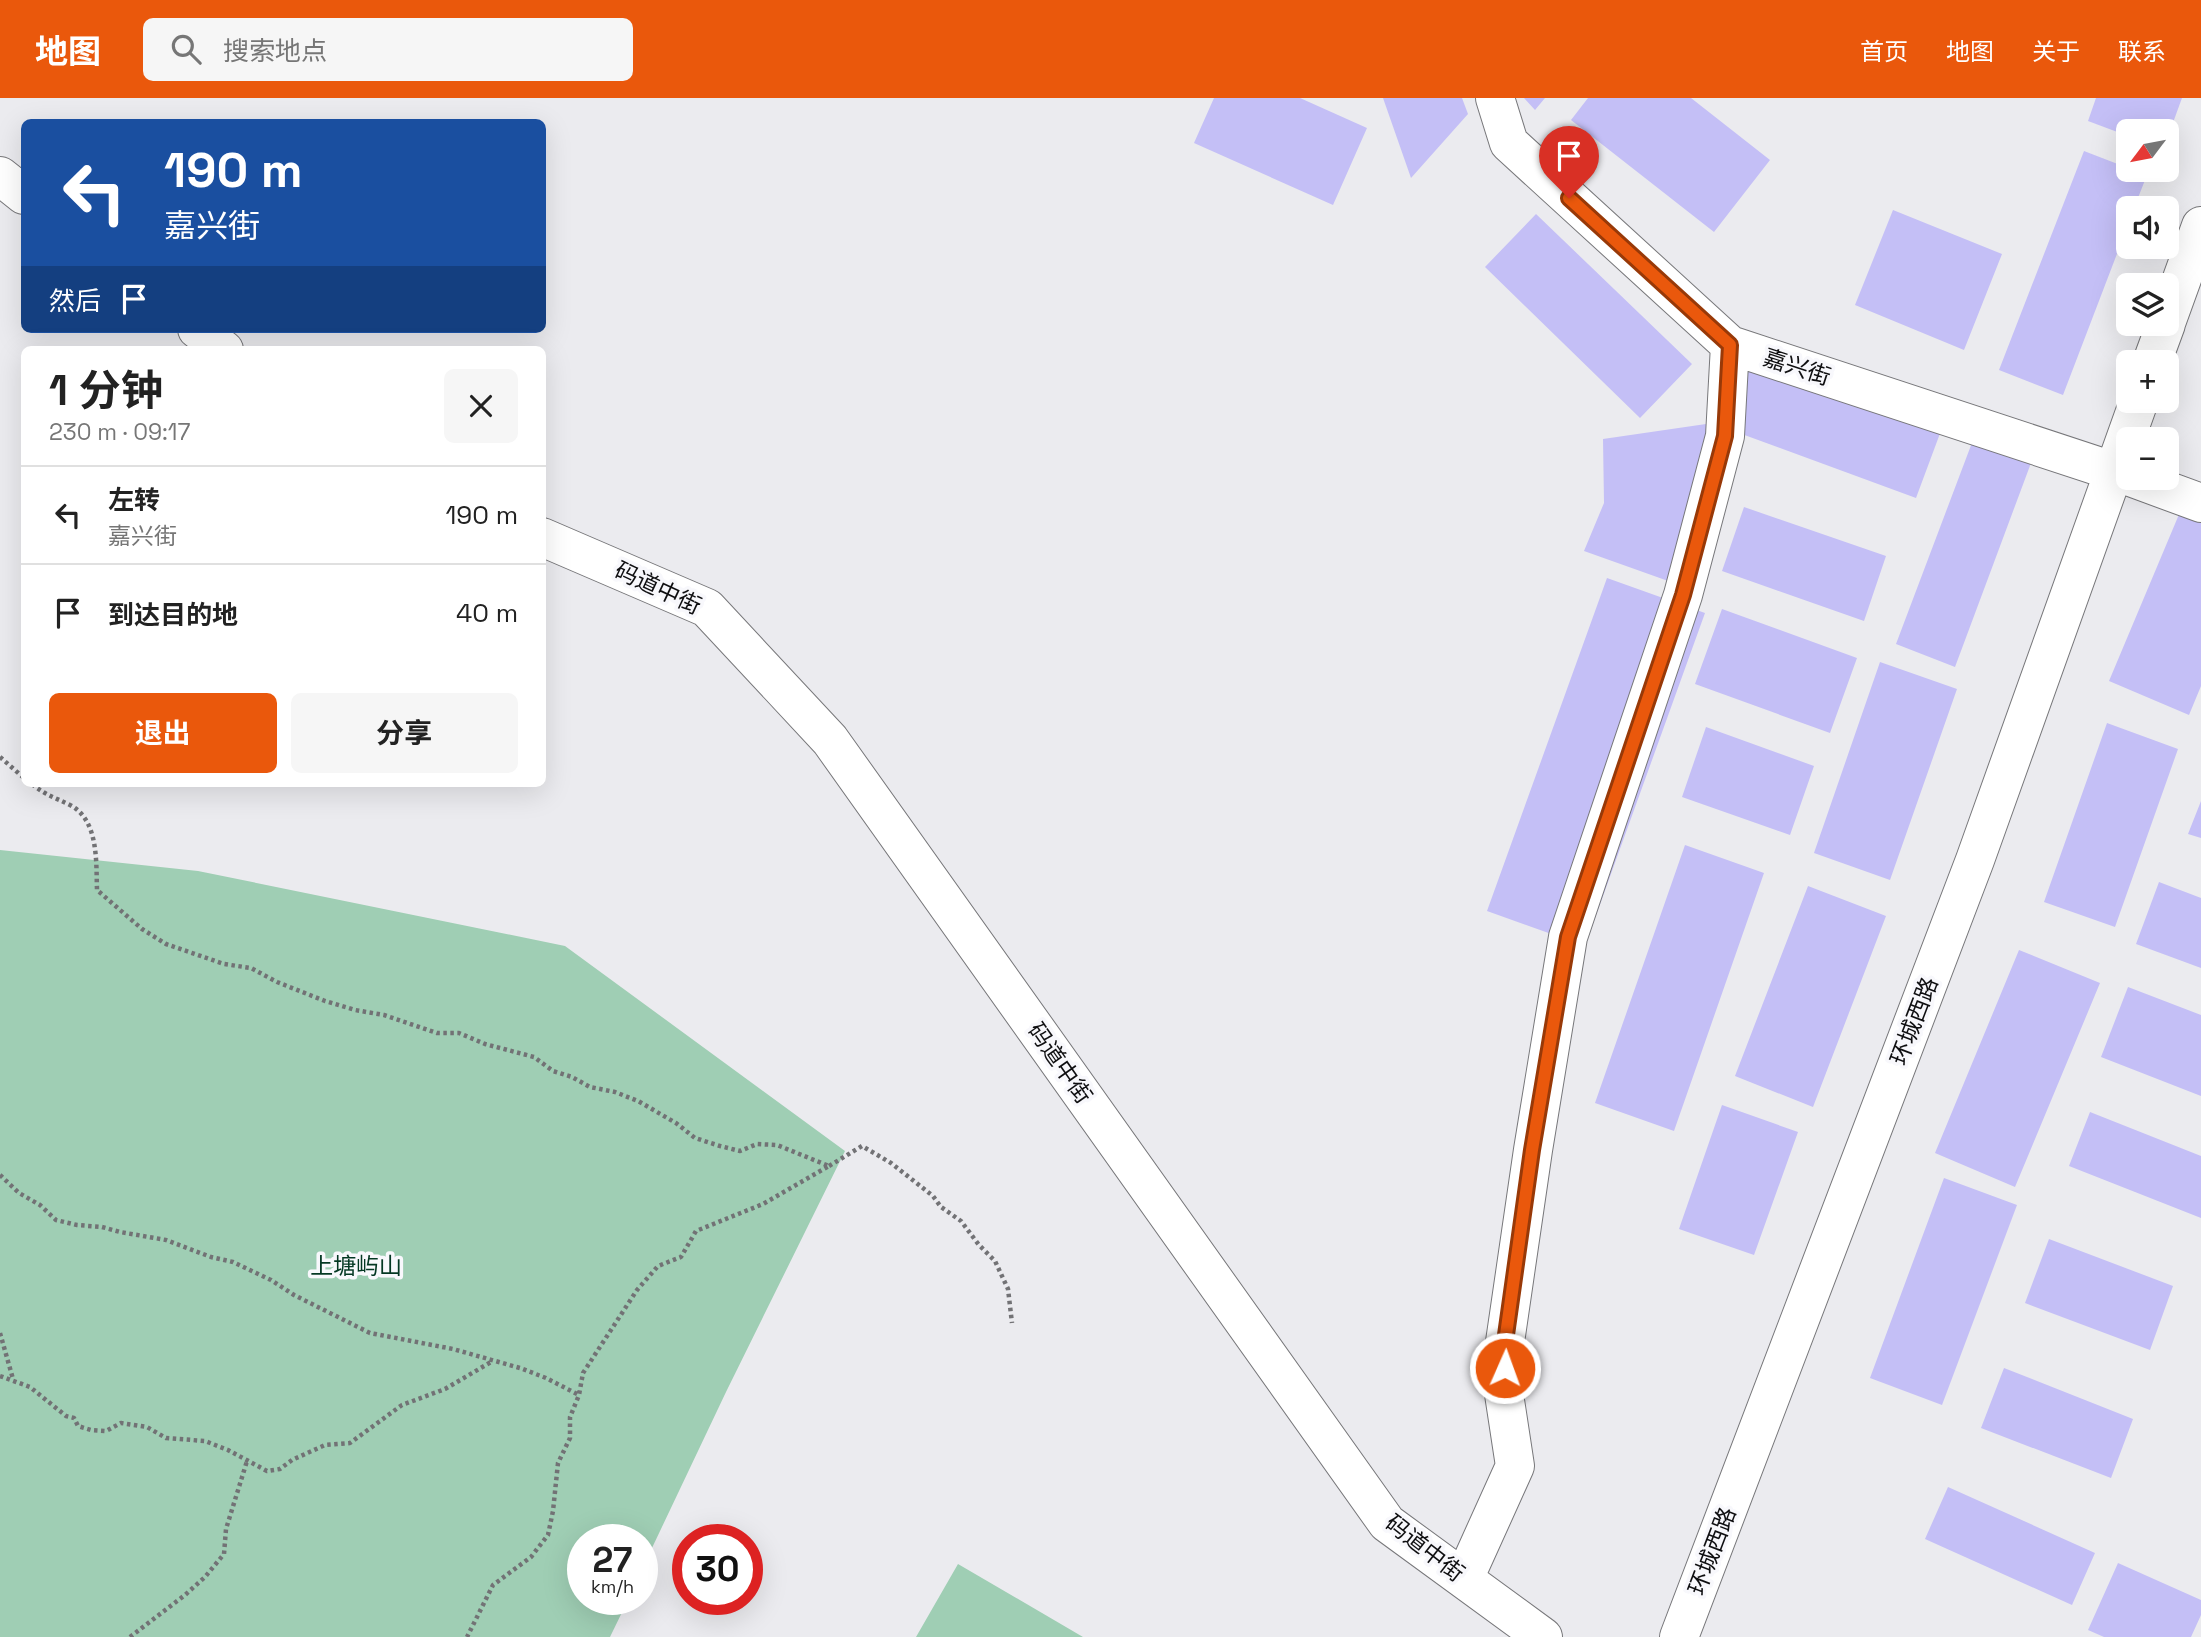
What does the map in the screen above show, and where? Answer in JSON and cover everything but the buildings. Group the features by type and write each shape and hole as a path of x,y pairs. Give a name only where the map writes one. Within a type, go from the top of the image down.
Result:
{"street":[{"name":"嘉兴街","path":"1495,98 1509,143 1730,345 2116,472"},
{"path":"0,176 21,193"},
{"path":"2179,287 2201,226"},
{"path":"202,333 219,346"},
{"path":"1464,1579 1515,1466 1504,1394 1505,1342 1532,1150 1568,937 1683,595 1725,436 1730,345"},
{"name":"环城西路","path":"1679,1637 2119,490"},
{"name":"嘉兴街","path":"2166,490 2201,503"},
{"name":"码道中街","path":"546,539 707,608 830,740 1387,1523 1543,1637"}],"path":[{"path":"0,757 21,775"},
{"path":"36,787 47,796 74,806 91,826 97,890 142,929 166,944 224,964 251,968 297,991 345,1007 384,1015 437,1032 458,1033 485,1044 534,1057 553,1071 590,1087 615,1092 638,1101 676,1123 695,1138 740,1151 757,1144 777,1145 829,1166"},
{"path":"467,1637 493,1585 531,1557 548,1535 558,1464 570,1438 570,1417 579,1395 583,1373 637,1290 658,1266 681,1257 696,1231 762,1204 862,1146 891,1163 961,1221 995,1261 1008,1289 1012,1322"},
{"path":"0,1175 19,1193 40,1205 56,1220 166,1240 211,1257 233,1262 370,1333 453,1349 520,1368 579,1395"},
{"path":"0,1333 13,1380"},
{"path":"0,1376 30,1387 66,1416 74,1418 78,1426 106,1431 121,1423 147,1427 166,1437 205,1441 267,1471 280,1469 292,1460 325,1446 350,1443 402,1405 445,1389 492,1361"},
{"path":"130,1637 185,1595 205,1577 224,1553 226,1529 247,1461"}],"green space":[{"name":"上塘屿山","path":"0,850 198,871 565,946 845,1151 658,1535 658,1524 567,1524 567,1615 621,1615 610,1637 0,1637"},
{"path":"958,1564 1083,1637 916,1637"}],"route":[{"path":"1505,1368 1505,1342 1532,1150 1568,937 1683,595 1725,436 1730,345 1569,198"}]}
